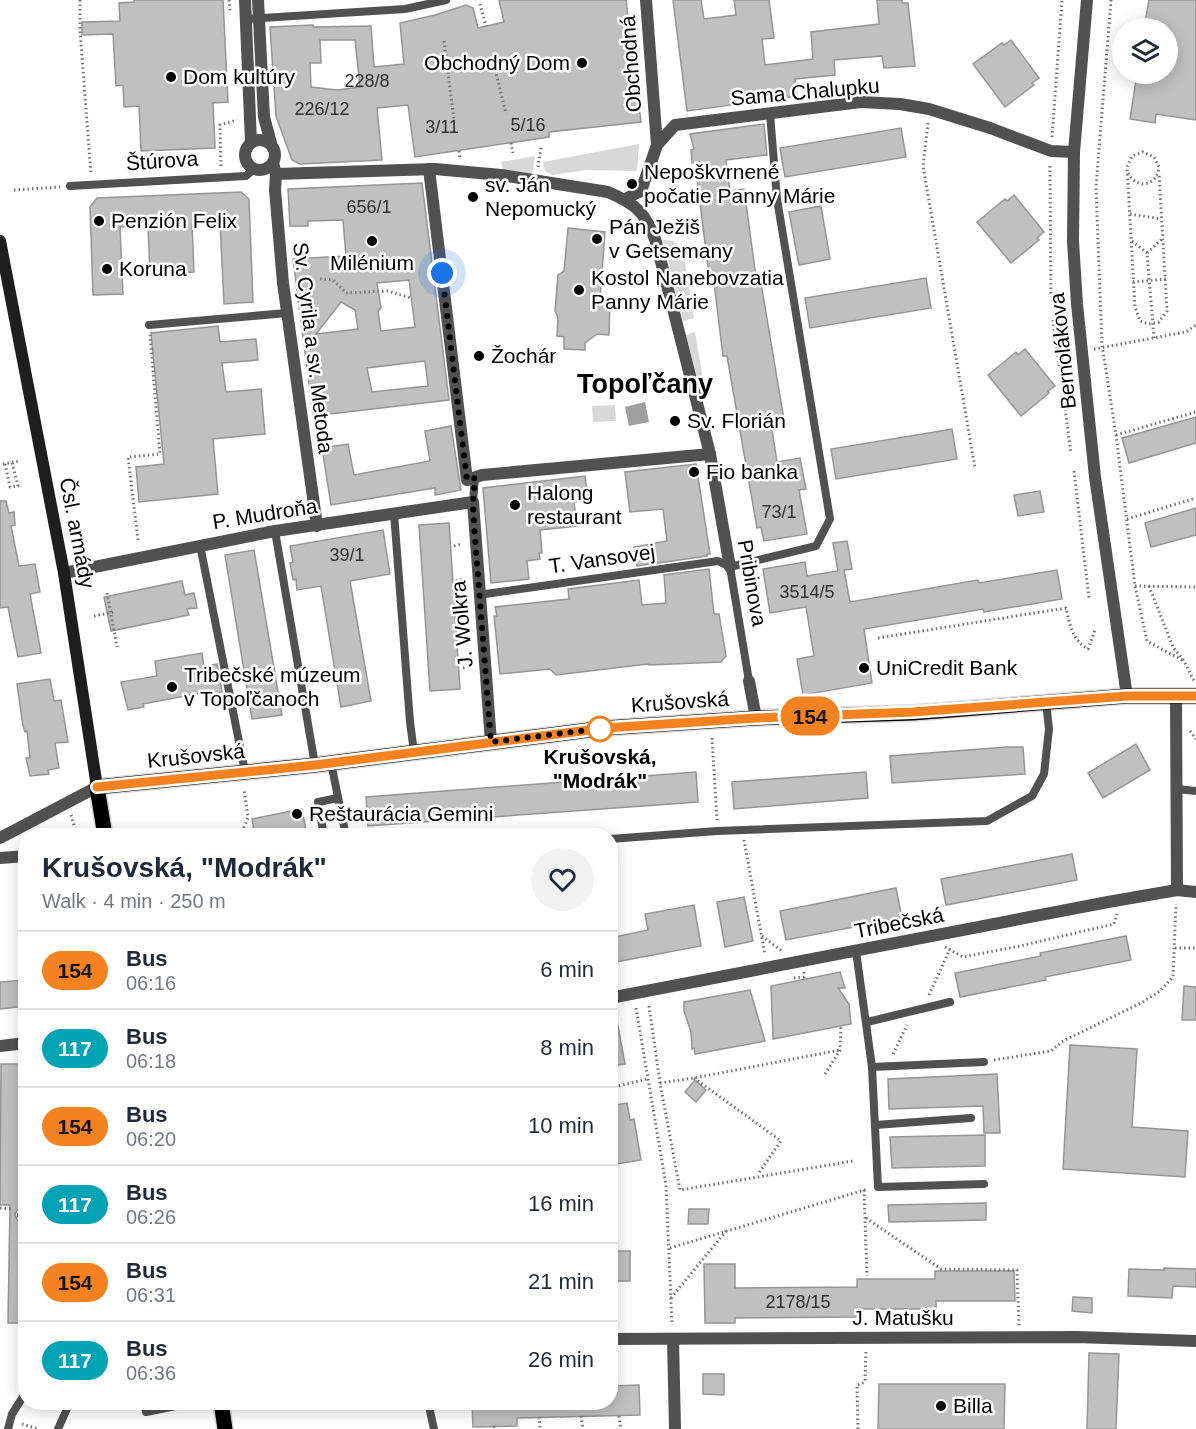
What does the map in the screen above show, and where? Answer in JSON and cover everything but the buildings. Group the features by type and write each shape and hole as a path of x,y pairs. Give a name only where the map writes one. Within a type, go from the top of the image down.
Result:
{"main road":[{"name":"Čsl. armády","path":"0,241 64,573 104,828"},
{"name":"Krušovská","path":"97,787 315,765 605,728 756,718 913,712 1127,696 1176,697 1195,688"},
{"path":"223,1410 226,1426"}],"street":[{"path":"245,0 251,142 245,151 246,162 254,169 432,169 536,180 608,192 625,199 641,191 657,145"},
{"name":"Sv. Cyrila a sv. Metoda","path":"258,0 264,117 276,153 278,225 287,313 317,526"},
{"name":"Obchodná","path":"646,0 657,145"},
{"name":"Bernolákova","path":"1086,0 1074,152 1073,240 1077,304 1095,477 1127,696"},
{"name":"Sama Chalupku","path":"657,145 675,125 861,102 900,104 929,110 990,128 1051,151 1074,152"},
{"path":"251,142 261,139 271,143"},
{"path":"432,169 467,480 494,474 710,454"},
{"name":"Pribinova","path":"625,199 641,211 651,227 656,242 710,454 730,567"},
{"name":"P. Mudroňa","path":"64,573 275,531 473,502"},
{"name":"J. Wolkra","path":"473,502 478,595 491,742"},
{"name":"Pribinova","path":"749,681 756,718"},
{"path":"1176,697 1177,890"},
{"path":"19,828 97,787"},
{"path":"0,838 18,829"},
{"path":"0,858 18,857"},
{"name":"Tribečská","path":"618,996 1177,890 1196,892"},
{"path":"0,1046 18,1044"},
{"name":"J. Matušku","path":"618,1339 1077,1337 1196,1341"},
{"path":"673,1339 675,1429"}],"lane":[{"path":"245,19 405,9 446,0"},
{"path":"730,567 816,546 830,519 777,199 770,114"},
{"name":"Štúrova","path":"70,186 246,176 254,169"},
{"path":"149,325 287,313"},
{"path":"473,502 475,478"},
{"path":"394,513 414,752"},
{"path":"275,531 315,765"},
{"path":"200,545 245,772"},
{"name":"T. Vansovej","path":"478,595 718,561 730,567"},
{"name":"Pribinova","path":"730,567 749,681"},
{"path":"618,839 717,831 987,821 1032,796 1044,774 1049,729 1046,702"},
{"path":"331,763 344,828"},
{"path":"1176,789 1196,791"},
{"path":"323,828 318,802 338,798"},
{"path":"856,951 873,1067 878,1187 984,1184"},
{"path":"867,1022 950,1002"},
{"path":"873,1067 984,1062"},
{"path":"875,1125 971,1118"},
{"path":"8,1429 12,1414 18,1405"},
{"path":"58,1429 66,1410"},
{"path":"430,1410 434,1429"}],"path":[{"path":"80,0 80,30 92,185"},
{"path":"229,0 231,22"},
{"path":"1052,137 1062,0"},
{"path":"1111,0 1096,187 1102,348 1116,435 1135,586 1147,641 1184,661"},
{"path":"480,4 486,26"},
{"path":"444,41 454,120"},
{"path":"492,57 506,114"},
{"path":"929,110 923,165 975,468"},
{"path":"221,177 220,125 239,120"},
{"path":"511,143 513,153"},
{"path":"536,180 541,147"},
{"path":"1143,152 1149,153 1158,161 1166,279 1167,311 1163,319 1153,326 1140,321 1135,312 1133,282 1127,167 1132,156 1143,152"},
{"path":"1050,166 1051,297"},
{"path":"1128,173 1131,179 1143,184 1150,183 1159,173"},
{"path":"14,190 70,186"},
{"path":"1130,214 1162,219"},
{"path":"1147,253 1163,238"},
{"path":"1131,241 1147,253 1154,338"},
{"path":"321,279 333,280 346,293 387,291 411,298"},
{"path":"1133,282 1166,279"},
{"path":"1053,320 1071,453"},
{"path":"138,540 128,457 160,454 149,325"},
{"path":"1092,349 1186,333 1196,325"},
{"path":"1057,353 1067,352"},
{"path":"1116,435 1196,412"},
{"path":"12,462 18,486 10,487 4,464 12,462 20,461"},
{"path":"1074,471 1089,598"},
{"path":"1127,519 1196,498"},
{"path":"454,546 462,544"},
{"path":"456,581 465,579"},
{"path":"1135,586 1196,587"},
{"path":"1149,586 1173,647 1184,661 1195,688"},
{"path":"107,593 117,647"},
{"path":"878,638 1066,608 1073,635 1079,644 1088,649 1095,630"},
{"path":"94,616 112,613"},
{"path":"461,625 468,624"},
{"path":"463,668 472,666"},
{"path":"712,738 717,831"},
{"path":"244,789 248,818 244,828"},
{"path":"71,814 75,828"},
{"path":"742,831 765,956"},
{"path":"984,1062 1051,1051 1063,1041 1141,1003 1160,991 1173,977 1177,890"},
{"path":"940,944 963,957 1020,946 1114,924 1119,907"},
{"path":"762,936 784,952"},
{"path":"1175,948 1196,948"},
{"path":"924,1008 932,984 950,949"},
{"path":"786,980 804,977 804,968"},
{"path":"635,1003 666,1185 673,1339"},
{"path":"655,1005 648,1006 680,1190 853,1161"},
{"path":"886,1066 914,1011"},
{"path":"825,1074 840,1050 841,1026"},
{"path":"660,1083 840,1050"},
{"path":"694,1078 781,1141 757,1176"},
{"path":"618,1086 647,1079"},
{"path":"669,1248 878,1187"},
{"path":"864,1190 867,1276"},
{"path":"866,1218 941,1269 1017,1270 1019,1326"},
{"path":"671,1298 728,1230"},
{"path":"858,1429 857,1384 865,1382 867,1338"},
{"path":"581,1416 583,1429"},
{"path":"619,1416 621,1429"},
{"path":"539,1417 540,1429"},
{"path":"22,1424 39,1429"}],"shaded area":[{"path":"639,144 637,171 586,170 552,175 545,171 543,162"},
{"path":"535,156 532,175 503,170 501,162"},
{"path":"663,240 674,242 683,251 694,318 683,321"},
{"path":"695,332 704,386 700,389 686,335"},
{"path":"645,402 649,422 629,426 625,407"},
{"path":"615,405 616,421 593,422 592,406"}],"bus line":[{"name":"154","path":"97,787 315,765 605,728 756,718 913,712 1127,696 1196,696"}],"place":[{"name":"Obchodný Dom","path":"582,63"},
{"name":"Dom kultúry","path":"171,77"},
{"name":"Nepoškvrnené počatie Panny Márie","path":"632,184"},
{"name":"sv. Ján Nepomucký","path":"473,197"},
{"name":"Penzión Felix","path":"99,221"},
{"name":"Pán Ježiš v Getsemany","path":"597,239"},
{"name":"Milénium","path":"372,241"},
{"name":"Koruna","path":"107,269"},
{"name":"Kostol Nanebovzatia Panny Márie","path":"579,290"},
{"name":"Žochár","path":"479,356"},
{"name":"Sv. Florián","path":"675,421"},
{"name":"Fio banka","path":"694,472"},
{"name":"Halong restaurant","path":"515,505"},
{"name":"UniCredit Bank","path":"864,668"},
{"name":"Tribečské múzeum v Topoľčanoch","path":"172,687"},
{"name":"Krušovská, \"Modrák\"","path":"600,729"},
{"name":"Reštaurácia Gemini","path":"297,814"},
{"name":"Billa","path":"941,1406"}],"district":[{"name":"Topoľčany","path":"645,384"}],"route":[{"path":"442,273 467,480 475,478 473,502 478,595 491,742 605,728 600,729"}]}
